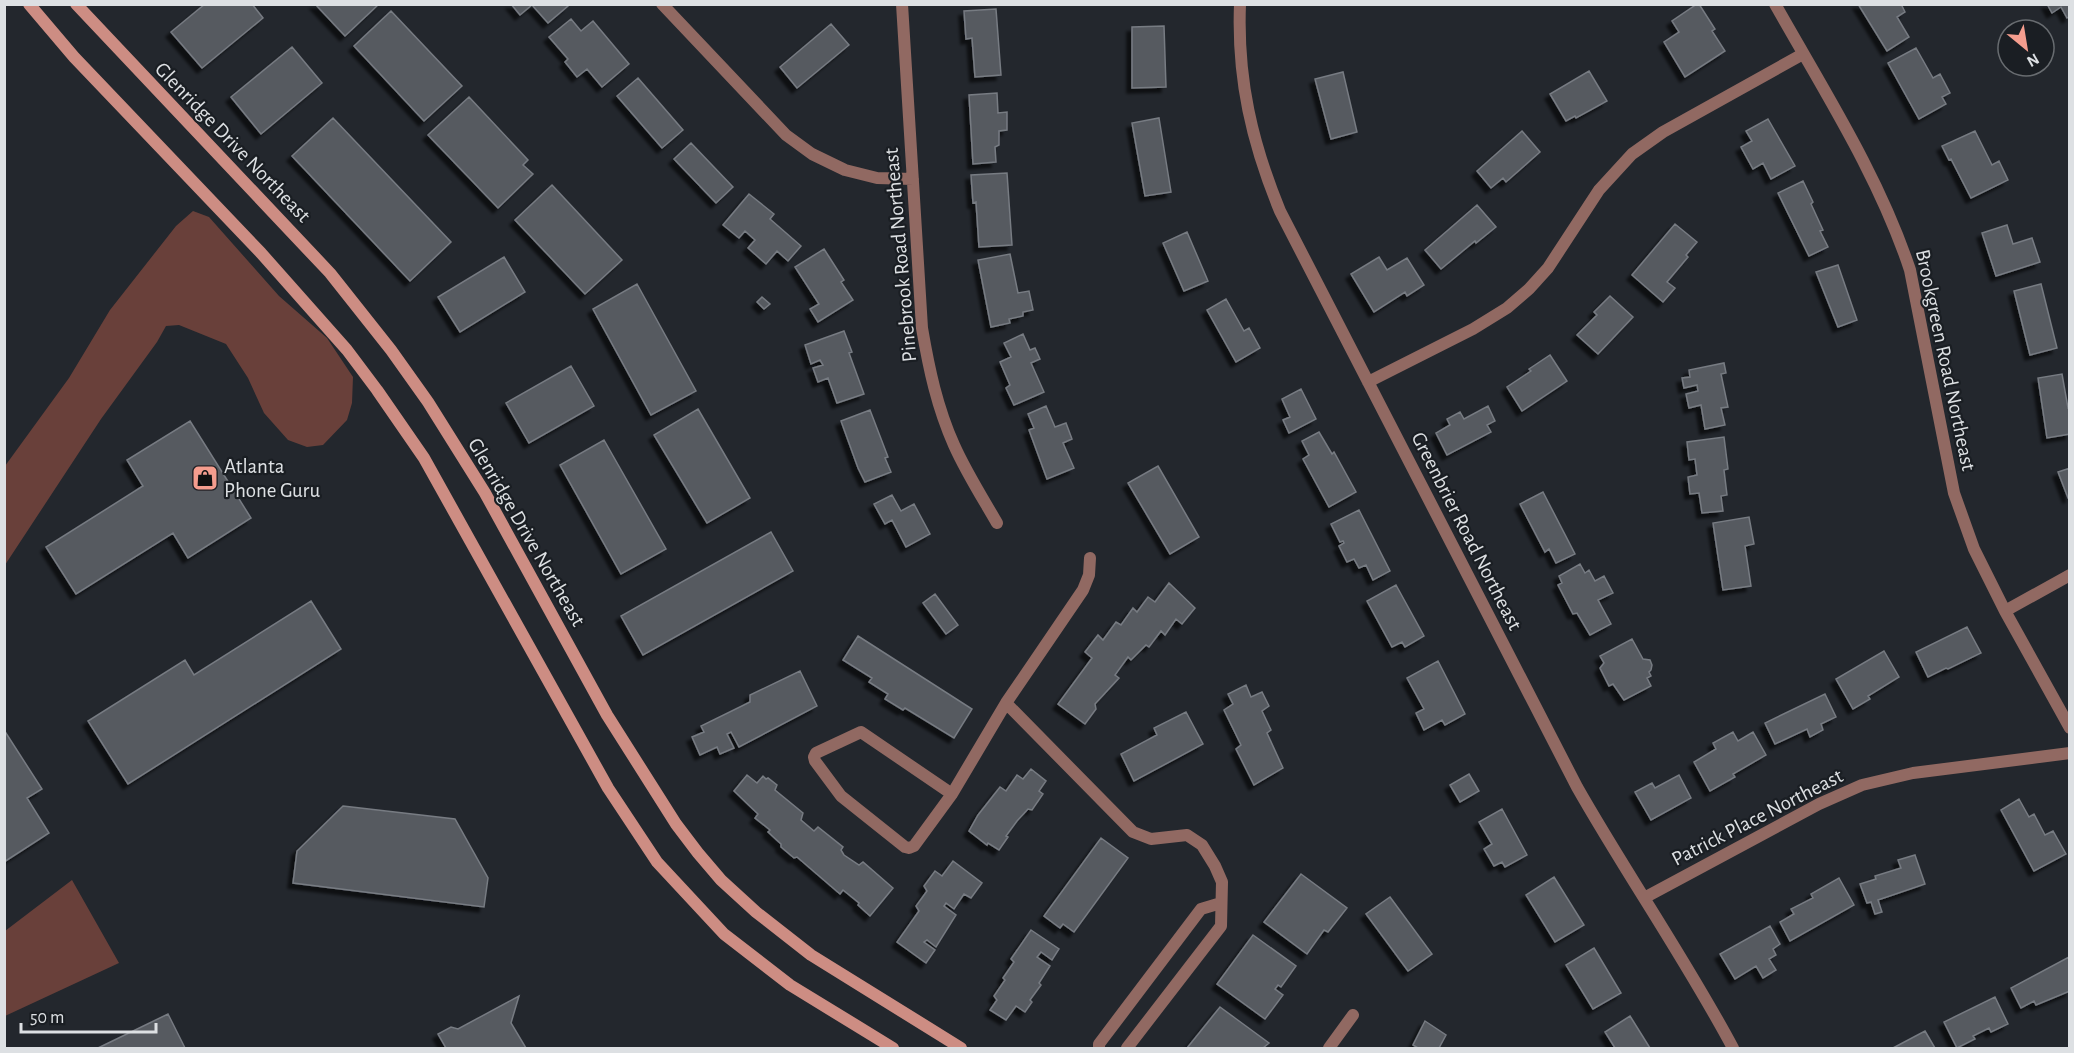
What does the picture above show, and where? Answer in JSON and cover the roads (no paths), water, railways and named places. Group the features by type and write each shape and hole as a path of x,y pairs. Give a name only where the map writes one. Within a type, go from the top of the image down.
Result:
{"main road":[{"path":"29,4 74,57 261,253 347,350 424,458 608,788 657,862 724,934 790,985 893,1048"},
{"name":"Glenridge Drive Northeast","path":"76,4 330,273 391,350 428,402 485,493 607,714 676,824 705,862 756,912 811,955 961,1048"}],"street":[{"path":"662,4 786,135 812,154 845,170 877,178 913,179"},
{"name":"Pinebrook Road Northeast","path":"902,4 922,328 930,376 940,411 954,446 997,523"},
{"name":"Greenbrier Road Northeast","path":"1240,4 1238,34 1242,80 1250,124 1263,169 1280,211 1577,787 1607,840 1690,972 1733,1048"},
{"name":"Brookgreen Road Northeast","path":"1775,4 1870,172 1899,238 1910,270 1954,493 1974,549 2005,611 2070,728"},
{"path":"1368,382 1473,329 1507,308 1548,268 1599,190 1632,154 1663,132 1803,54"},
{"path":"952,794 861,732 816,753 814,757 841,796 905,847 914,846 952,794 1006,703 1083,590 1089,575 1090,558"},
{"path":"2005,611 2070,575"},
{"path":"1006,703 1134,832 1151,839 1187,835 1202,845 1222,882 1221,926 1127,1048"},
{"name":"Patrick Place Northeast","path":"1644,898 1819,804 1862,785 1913,773 2070,753"},
{"path":"1099,1048 1099,1044 1201,909 1221,903"},
{"path":"1329,1048 1353,1015"}],"place":[{"name":"Atlanta Phone Guru","path":"205,478"}]}
